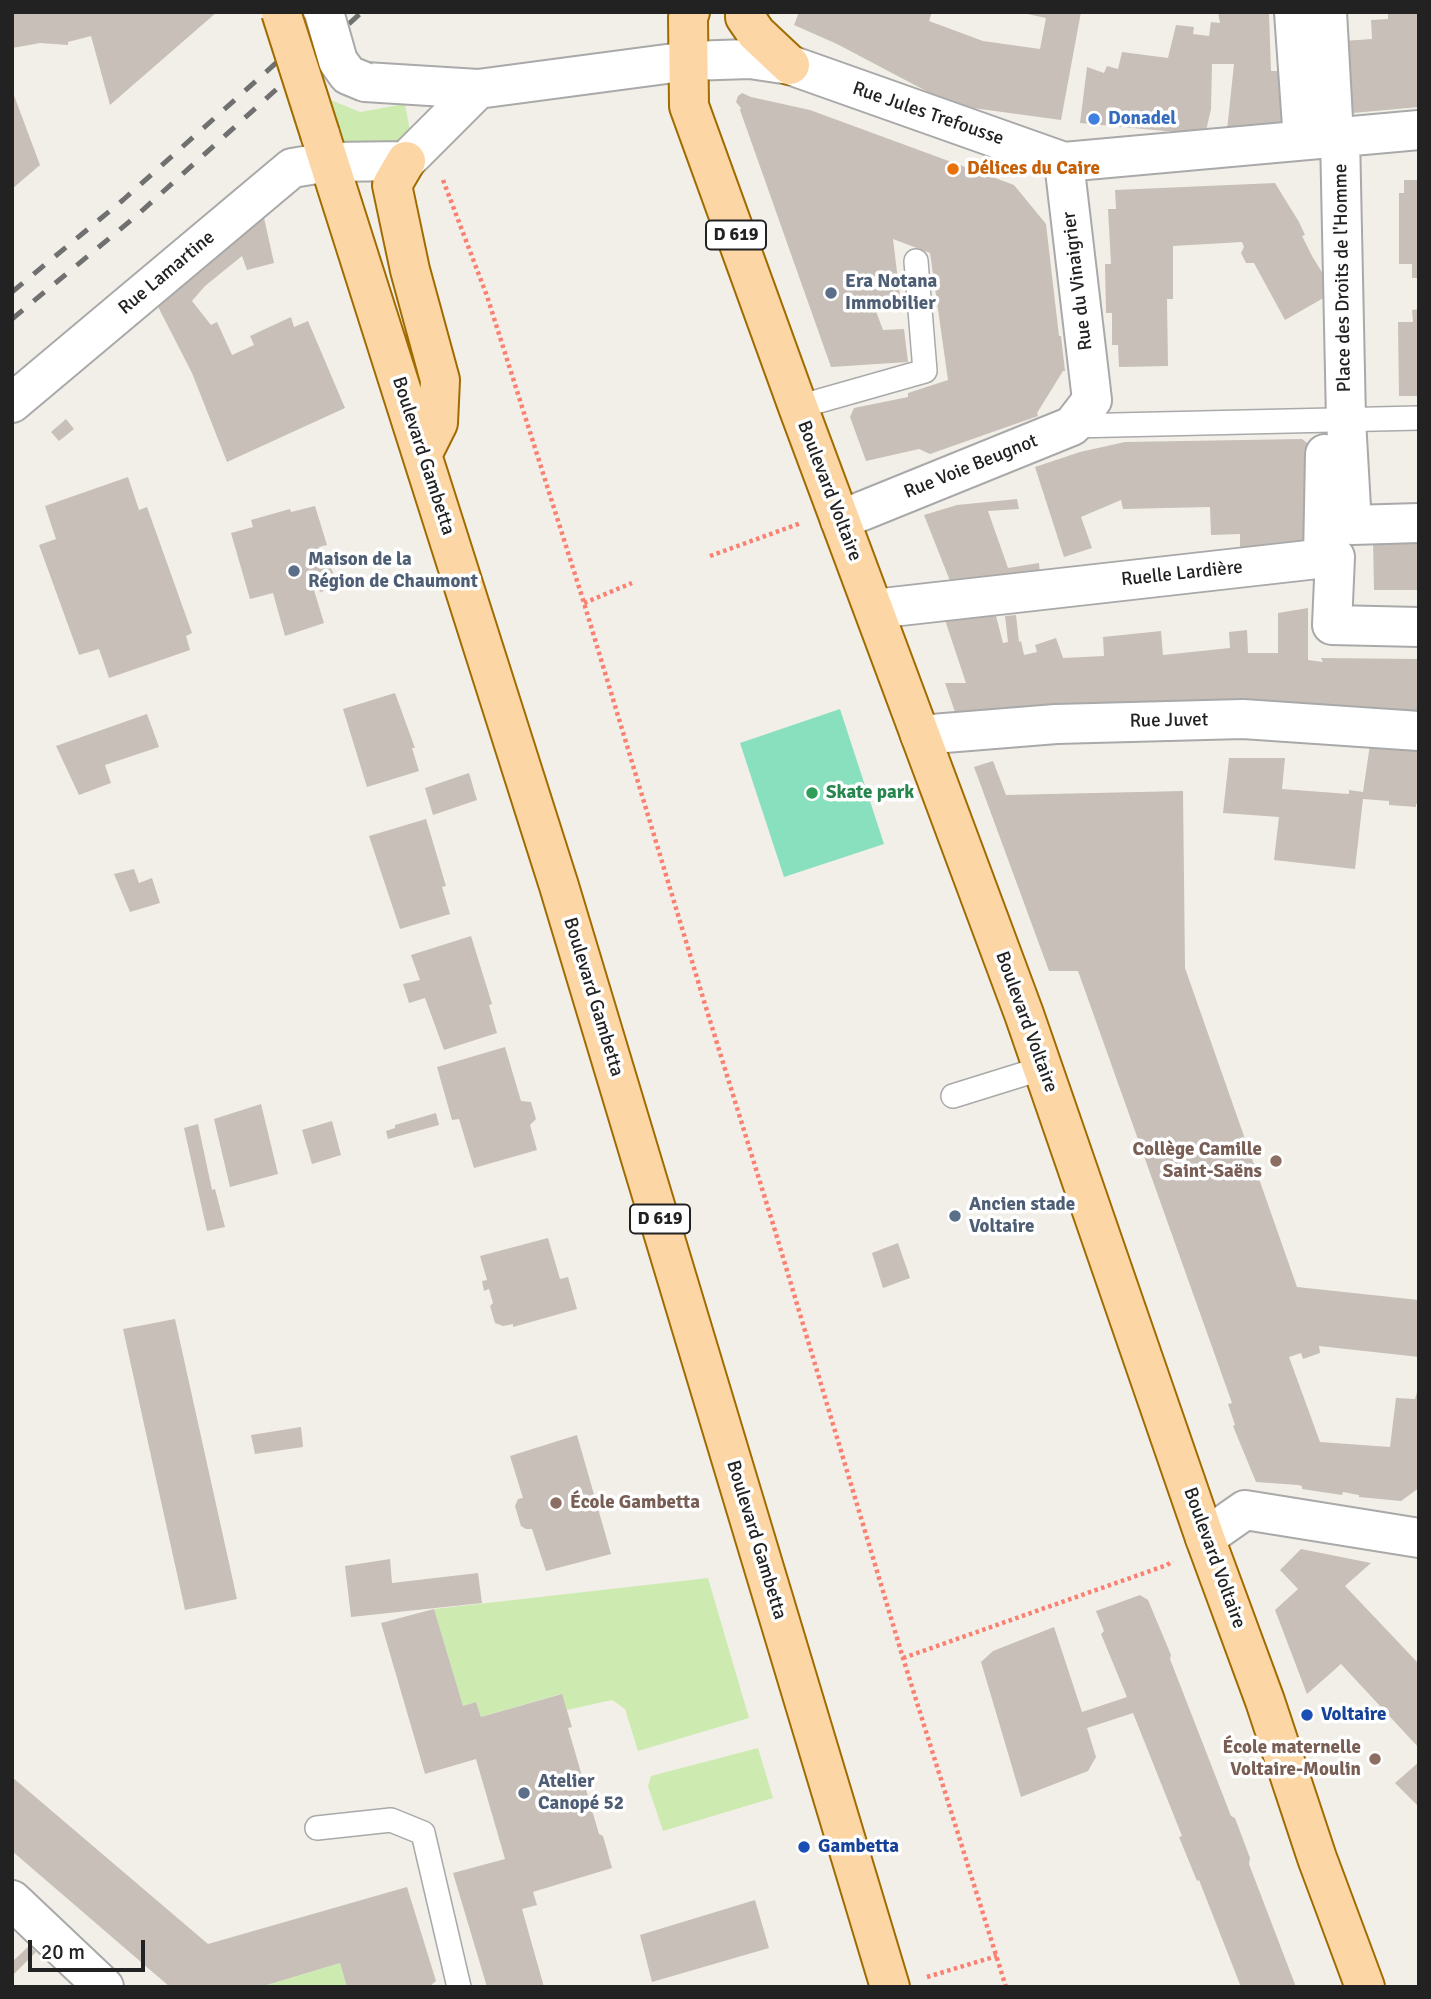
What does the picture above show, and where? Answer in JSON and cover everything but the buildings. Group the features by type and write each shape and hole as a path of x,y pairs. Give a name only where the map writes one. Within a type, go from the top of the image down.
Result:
{"main road":[{"name":"Boulevard Gambetta","path":"281,12 423,453 904,1983"},
{"name":"D 619","path":"689,61 690,12"},
{"path":"745,12 745,17 757,33 790,65"},
{"name":"Boulevard Voltaire","path":"689,61 689,106 798,407 825,520 874,609 1043,1068 1205,1538 1265,1701 1317,1858 1365,1987"},
{"path":"416,151 392,185 410,270 440,380 439,423 423,453"}],"street":[{"name":"Rue Jules Trefousse","path":"324,12 338,61 348,75 365,82 478,89 689,61 750,59 790,65 1064,162 1419,130"},
{"path":"1294,12 1325,137"},
{"path":"1325,137 1327,12"},
{"path":"416,151 478,89"},
{"name":"Place des Droits de l'Homme","path":"1325,137 1352,525 1419,523"},
{"name":"Rue Lamartine","path":"12,403 292,168 325,148 416,151"},
{"name":"Rue du Vinaigrier","path":"1064,162 1082,413"},
{"name":"Rue Voie Beugnot","path":"825,520 1082,413"},
{"path":"1346,420 1325,449 1323,559 1335,557 1332,625 1419,627"},
{"name":"Ruelle Lardière","path":"874,609 1323,559"},
{"name":"Rue Juvet","path":"920,735 1056,724 1243,719 1419,732"},
{"path":"1205,1538 1245,1510 1419,1538"},
{"path":"12,1900 104,1987"}],"lane":[{"path":"798,407 925,371 916,261"},
{"name":"Place des Droits de l'Homme","path":"1082,413 1346,420 1419,418"},
{"path":"953,1096 1043,1068"},
{"path":"317,1828 391,1820 423,1833 459,1987"}],"path":[{"path":"416,151 487,296 584,603 903,1658 1006,1987"},
{"path":"710,556 825,520"},
{"path":"584,603 632,583"},
{"path":"903,1658 1167,1565"},
{"path":"904,1983 997,1956"}],"green space":[{"path":"331,100 360,112 405,104 412,141 346,150"},
{"name":"Skate park","path":"840,709 884,844 784,877 740,743"},
{"path":"708,1578 749,1718 638,1751 625,1709 612,1700 567,1710 561,1694 481,1717 476,1702 463,1706 434,1609"},
{"path":"758,1748 773,1798 663,1831 648,1786 651,1776"},
{"path":"340,1963 347,1987 260,1987"}],"railway":[{"path":"12,292 123,200 333,12"},
{"path":"12,319 135,217 362,12"}],"place":[{"name":"Donadel","path":"1094,119"},
{"name":"Délices du Caire","path":"953,169"},
{"name":"Era Notana Immobilier","path":"831,293"},
{"name":"Maison de la Région de Chaumont","path":"294,571"},
{"name":"Skate park","path":"812,793"},
{"name":"Collège Camille Saint-Saëns","path":"1276,1161"},
{"name":"Ancien stade Voltaire","path":"955,1216"},
{"name":"École Gambetta","path":"556,1503"},
{"name":"Voltaire","path":"1307,1715"},
{"name":"École maternelle Voltaire-Moulin","path":"1375,1759"},
{"name":"Atelier Canopé 52","path":"524,1793"},
{"name":"Gambetta","path":"804,1847"}]}
